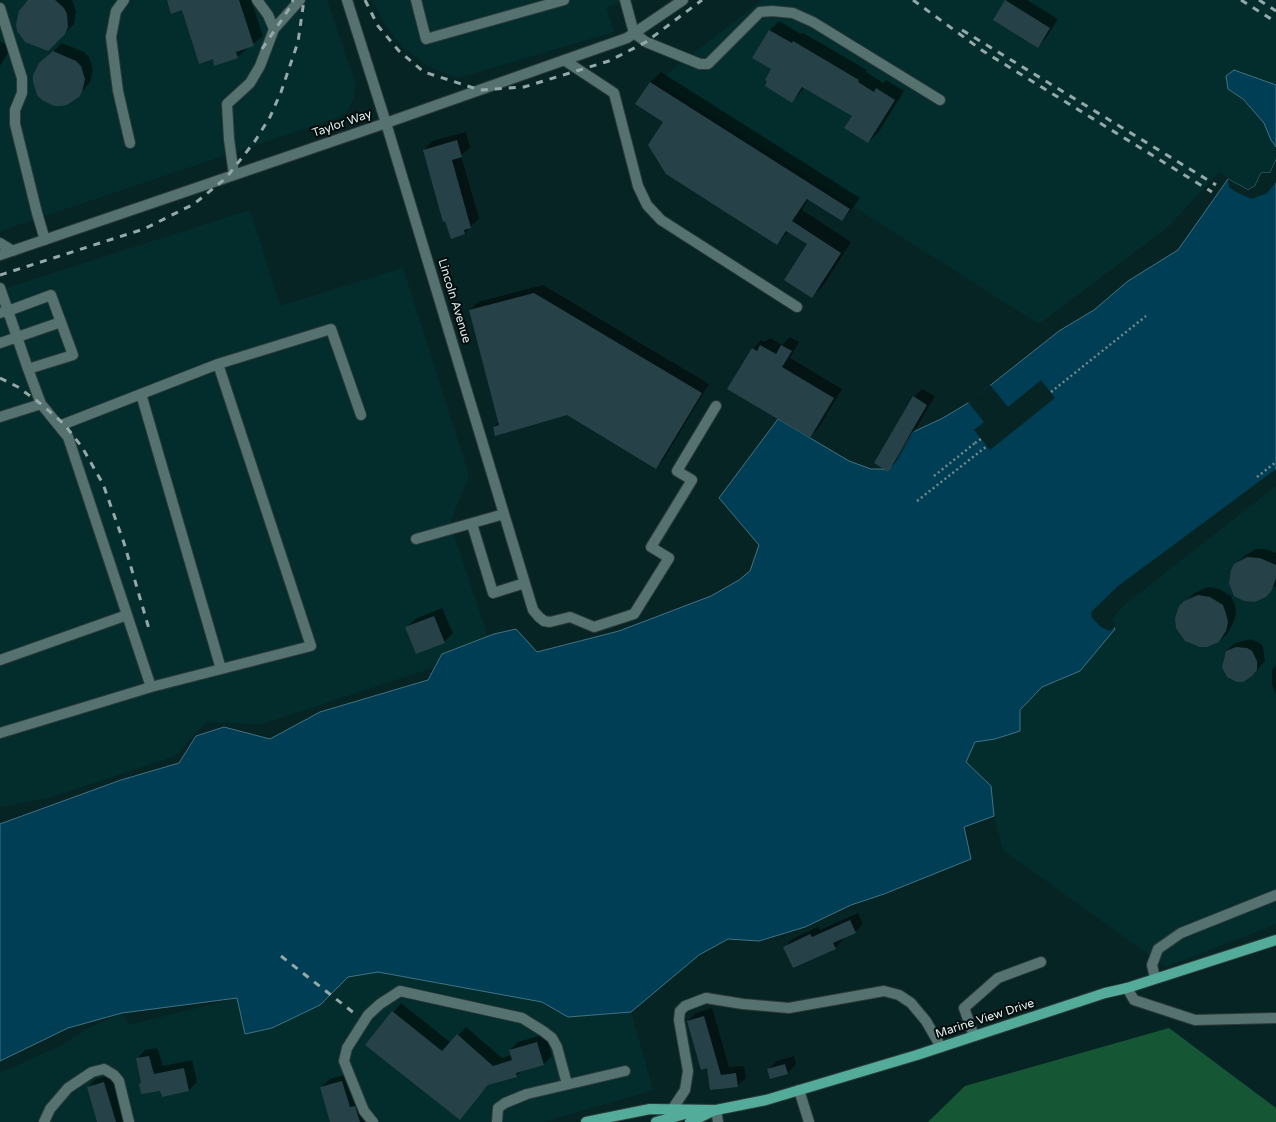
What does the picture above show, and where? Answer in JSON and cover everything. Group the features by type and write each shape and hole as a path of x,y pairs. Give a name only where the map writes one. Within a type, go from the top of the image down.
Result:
{"main road":[{"name":"Marine View Drive","path":"587,1122 650,1109 699,1108 716,1110 766,1100 941,1047 1105,993 1127,988 1276,940"},
{"name":"Marine View Drive","path":"656,1122 691,1112 699,1108"},
{"path":"690,1122 716,1110"}],"street":[{"path":"124,0 116,11 111,37 118,91 130,143"},
{"path":"257,0 268,15 274,29"},
{"path":"234,175 228,139 227,104 250,83 260,66 274,29 300,0"},
{"name":"Lincoln Avenue","path":"346,0 386,123 533,610 544,621 550,622 570,617 594,627 634,614 669,558 651,547 692,480 677,471 716,406"},
{"path":"416,0 426,39 564,0"},
{"path":"625,0 634,33 646,42 700,64 708,64 760,12 772,11 794,13 813,22 940,100"},
{"name":"Taylor Way","path":"0,255 386,123 627,38 683,0"},
{"path":"0,8 22,78 22,93 14,116 37,214 45,240"},
{"path":"564,60 614,93 638,186 648,205 661,220 797,307"},
{"path":"0,243 14,251"},
{"path":"0,288 4,312 17,337 41,404 68,437 151,687"},
{"path":"4,312 51,295 73,355 28,369"},
{"path":"0,343 61,322"},
{"path":"59,426 218,364 331,329 361,415"},
{"path":"0,733 151,687 311,646 218,364"},
{"path":"141,394 222,669"},
{"path":"0,417 41,404"},
{"path":"416,539 504,514"},
{"path":"472,524 493,593 525,583"},
{"path":"0,660 127,615"},
{"path":"1155,978 1152,965 1158,949 1181,933 1276,895"},
{"path":"974,1036 964,1008 998,978 1041,962"},
{"path":"1127,988 1134,1000 1195,1020 1276,1018"},
{"path":"373,1122 364,1111 344,1061 347,1048 368,1015 380,1004 400,991 522,1018 552,1038 557,1047 567,1084"},
{"path":"673,1108 685,1090 688,1071 679,1020 680,1011 685,1006 706,998 743,1004 789,1008 884,991 899,995 911,1003 926,1021 941,1047"},
{"path":"44,1122 50,1109 68,1088 92,1072 104,1069 120,1081 129,1122"},
{"path":"494,1121 498,1108 505,1103 527,1094 625,1071"},
{"path":"799,1090 809,1122"},
{"path":"716,1110 718,1122"}],"path":[{"path":"1051,392 1146,316"},
{"path":"934,476 981,439"},
{"path":"961,455 975,443"},
{"path":"917,501 987,446"},
{"path":"1257,477 1276,462"}],"shaded area":[{"path":"0,0 327,0 355,82 354,98 349,109 339,117 0,231"},
{"path":"373,0 627,0 606,7 614,32 457,78 428,66 403,47 384,24"},
{"path":"762,0 1276,0 1276,85 1234,70 1228,89 1243,99 1264,123 1271,140 1276,147 1276,160 1270,173 1261,173 1255,186 1248,190 1219,172 1168,227 1039,324 657,82"},
{"path":"250,210 280,306 403,268 469,475 450,523 488,637 442,654 435,667 262,724 206,722 175,756 48,798 0,807 0,290"},
{"path":"1276,484 1276,924 1166,967 1003,850 994,816 991,786 966,762 975,742 995,739 1042,687 1080,671 1109,619 1120,606"},
{"path":"378,972 542,1002 568,1017 631,1012 653,1090 543,1122 0,1122 0,1073 62,1045 85,1030 122,1013 130,1025 237,998 300,1014 320,1005 348,977"}],"green space":[{"path":"1169,1028 1276,1108 1276,1122 928,1122 965,1086"}],"water":[{"path":"1234,70 1276,85 1276,147 1271,140 1264,123 1243,99 1228,89 1226,76"},
{"path":"1276,160 1276,484 1120,606 1109,619 1115,629 1080,671 1042,687 1020,710 1020,731 995,739 975,742 966,762 991,786 994,816 964,827 971,859 884,894 851,905 805,927 759,941 728,939 699,955 631,1012 568,1017 542,1002 378,972 348,977 320,1005 272,1028 245,1034 237,998 122,1013 68,1028 0,1061 0,824 121,780 179,763 196,736 224,727 270,739 320,712 428,680 442,654 494,634 516,629 537,652 619,631 711,596 739,580 750,571 759,545 719,498 778,419 849,461 871,469 882,469 888,471 913,432 943,418 968,403 1059,331 1094,310 1128,281 1178,250 1228,179 1248,190 1255,186 1261,173 1270,173"}],"pier":[{"path":"1276,160 1276,182 1267,193 1252,199 1229,187 1228,179 1248,190 1255,186 1261,173 1270,173"},
{"path":"1041,380 1055,398 990,450 974,430 984,422 968,402 990,385 1008,407"},
{"path":"1276,469 1276,486 1122,607 1112,619 1116,626 1110,631 1101,627 1092,618 1091,612 1118,586"}],"building":[{"path":"28,0 55,0 64,8 67,14 68,27 65,34 48,51 25,42 17,31 16,24 19,11"},
{"path":"167,0 239,0 254,46 236,52 238,58 214,66 213,59 199,64 182,10 171,14"},
{"path":"1005,0 1050,28 1038,48 993,20"},
{"path":"769,30 792,43 793,41 859,80 858,82 874,92 876,88 895,100 868,143 844,128 852,116 802,87 792,103 765,86 767,81 765,80 771,69 752,58"},
{"path":"53,51 76,61 81,66 85,79 82,92 79,97 67,105 54,106 42,100 37,95 33,82 33,75 39,63"},
{"path":"650,82 850,209 842,221 807,199 792,221 841,253 812,298 784,280 807,244 786,231 777,245 666,174 648,145 663,122 635,104"},
{"path":"457,140 462,157 452,160 471,228 464,230 465,234 451,239 445,221 443,222 423,150"},
{"path":"534,293 702,393 656,469 567,415 495,436 493,427 499,425 469,310"},
{"path":"760,345 776,354 781,345 792,351 782,367 834,398 810,438 727,389 752,348 757,351"},
{"path":"913,396 927,405 888,472 874,463"},
{"path":"1247,557 1260,558 1276,565 1276,578 1272,590 1266,597 1255,602 1244,601 1234,596 1229,583 1231,570 1234,564"},
{"path":"1198,595 1210,597 1223,605 1228,622 1226,631 1219,642 1207,647 1200,647 1185,641 1176,628 1175,618 1179,606 1184,601"},
{"path":"434,616 445,643 416,654 405,627"},
{"path":"1236,647 1247,648 1252,651 1257,661 1257,670 1252,676 1243,682 1237,682 1227,677 1222,667 1226,651"},
{"path":"850,920 856,933 833,943 836,949 793,968 783,947 810,934 812,937"},
{"path":"392,1011 442,1051 457,1034 493,1066 512,1060 509,1050 537,1042 544,1065 516,1073 517,1077 488,1085 460,1120 365,1045"},
{"path":"704,1016 721,1075 736,1073 738,1087 710,1090 707,1068 701,1070 687,1021"},
{"path":"149,1056 154,1074 184,1068 189,1091 162,1097 160,1091 141,1094 139,1084 141,1083 136,1058"},
{"path":"785,1064 788,1074 770,1079 767,1069"},
{"path":"342,1081 350,1107 355,1106 360,1122 330,1122 320,1087"},
{"path":"104,1082 116,1122 97,1122 87,1087"}],"railway":[{"path":"262,49 291,6 293,0"},
{"path":"0,275 144,229 194,204 226,178 255,141 270,117 281,92 298,42 304,0"},
{"path":"365,0 378,26 399,51 424,72 480,90 524,87 609,61 646,42 702,0"},
{"path":"913,0 983,51 1212,192"},
{"path":"1241,0 1276,22"},
{"path":"1259,0 1276,11"},
{"path":"962,30 1216,185"},
{"path":"0,378 18,387 41,404 64,424 82,447 103,484 124,543 149,629"},
{"path":"281,956 354,1013"}]}
